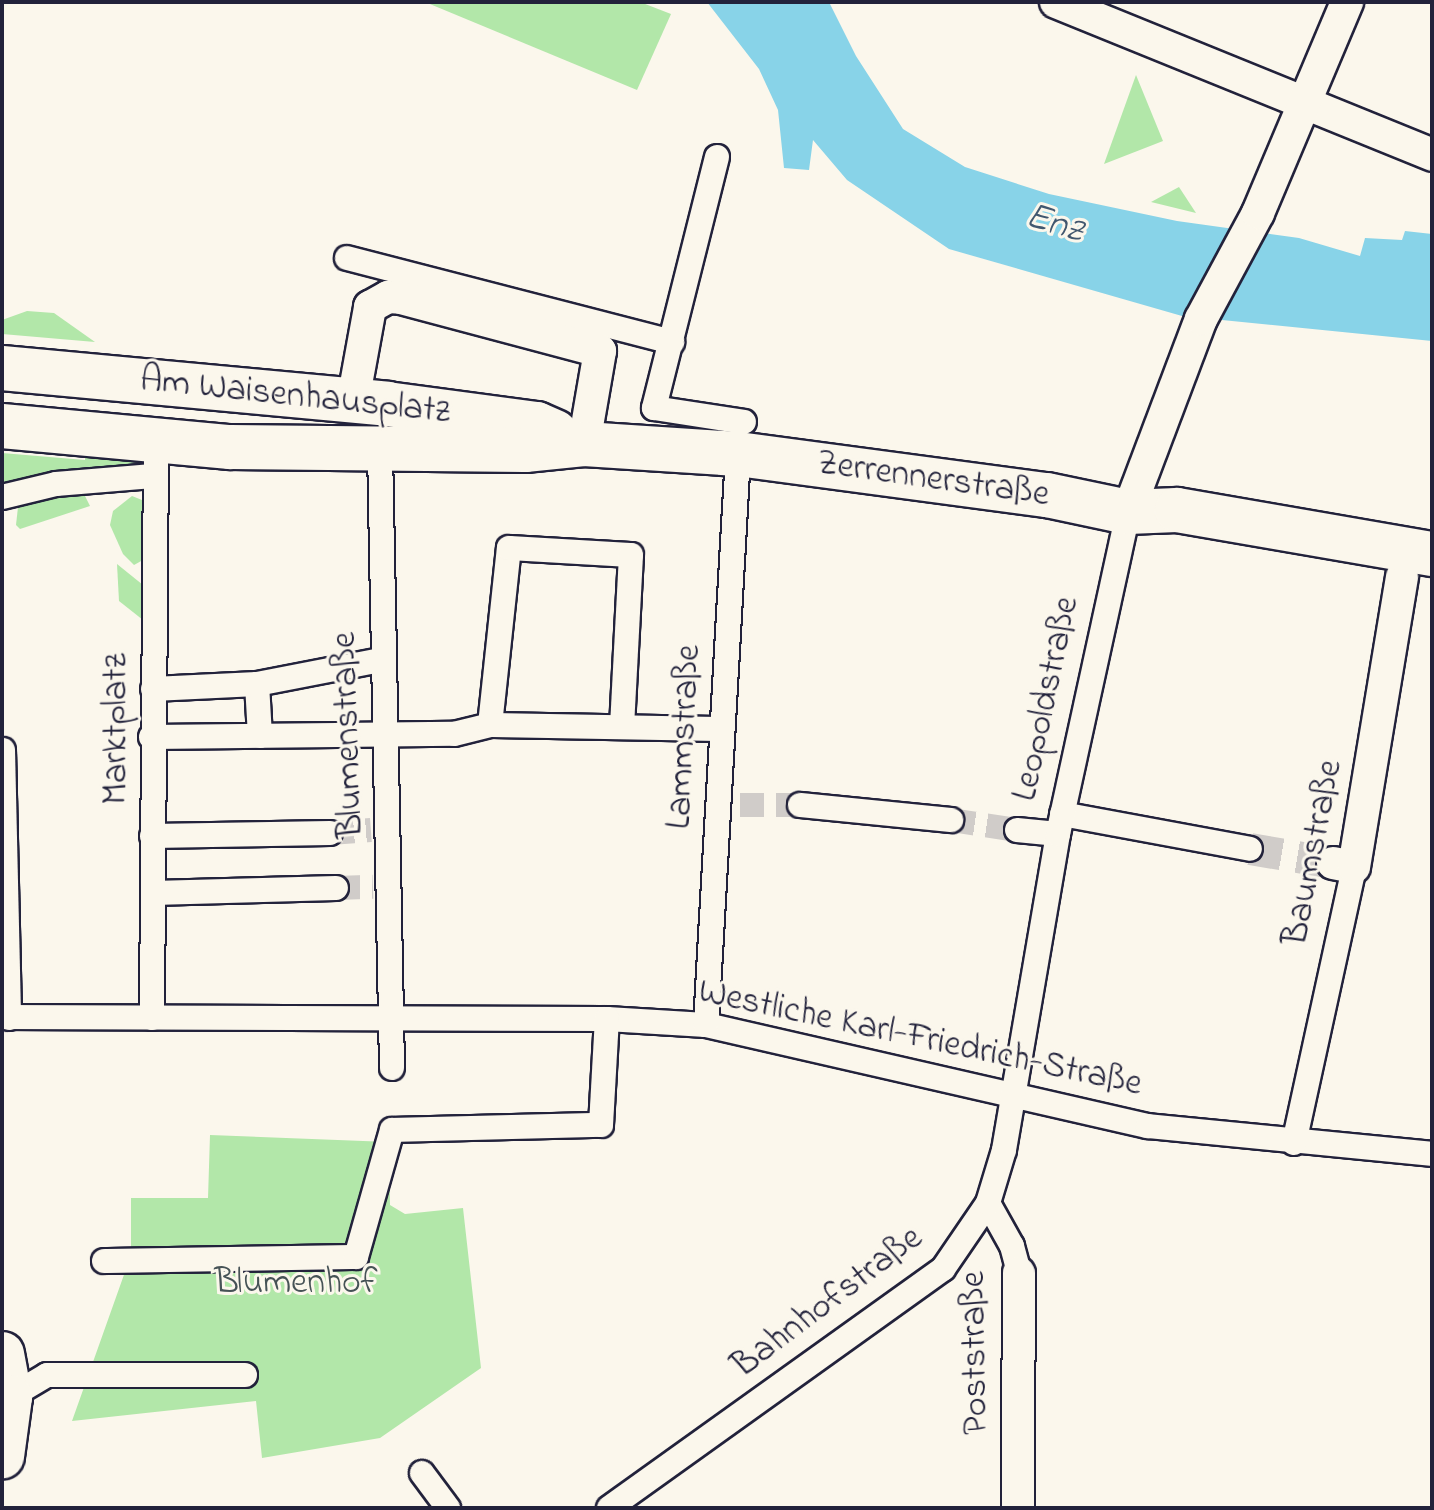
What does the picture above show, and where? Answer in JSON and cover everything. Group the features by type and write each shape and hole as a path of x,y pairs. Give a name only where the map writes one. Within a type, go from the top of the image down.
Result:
{"main road":[{"name":"Am Waisenhausplatz","path":"2,368 353,401 537,424 584,444"},
{"name":"Am Waisenhausplatz","path":"2,426 155,458 380,449 525,450 584,444 741,438"},
{"name":"Zerrennerstraße","path":"741,438 1128,512 1171,535 1422,571"},
{"path":"2,1354 10,1397 2,1456"}],"street":[{"path":"1056,2 1432,155"},
{"path":"1306,106 1347,2"},
{"name":"Leopoldstraße","path":"1012,1098 1060,824 1128,512 1200,323 1250,227 1306,106"},
{"path":"717,157 654,408 741,438"},
{"path":"347,258 672,342"},
{"path":"353,401 370,307 388,297 401,298 600,351 584,444"},
{"name":"Lammstraße","path":"706,1025 728,804 720,729 741,438"},
{"name":"Blumenstraße","path":"380,449 384,734 379,830 392,1018"},
{"path":"2,497 155,458"},
{"name":"Marktplatz","path":"152,1018 151,737 155,458"},
{"path":"490,725 509,548 631,555 622,727"},
{"name":"Baumstraße","path":"1294,1143 1344,865 1422,571"},
{"path":"153,689 257,684 381,660"},
{"path":"257,684 260,736"},
{"path":"151,737 454,734 490,725 720,729"},
{"path":"3,750 6,1018"},
{"path":"800,805 951,820"},
{"path":"1017,830 1060,824 1250,849"},
{"path":"152,836 330,833"},
{"path":"153,893 336,888"},
{"name":"Westliche Karl-Friedrich-Straße","path":"6,1018 607,1019 706,1025 1012,1098 1148,1126 1294,1143 1432,1154"},
{"path":"392,1018 392,1068"},
{"path":"104,1261 356,1257 392,1130 601,1125 607,1019"},
{"name":"Bahnhofstraße","path":"609,1508 943,1269 988,1203 1012,1098"},
{"name":"Poststraße","path":"988,1203 1012,1246 1019,1273 1018,1508"},
{"path":"10,1397 47,1375 245,1375"},
{"path":"422,1473 448,1508"}],"green space":[{"path":"425,2 640,2 671,14 637,90"},
{"path":"1136,75 1163,141 1104,164"},
{"path":"1179,187 1196,213 1151,202"},
{"path":"27,311 54,313 95,342 2,334 2,320"},
{"path":"86,443 145,449 146,463 140,471 2,493 2,453 85,460"},
{"path":"75,493 85,496 90,506 20,529 16,525 18,507"},
{"path":"132,496 142,500 145,522 143,560 134,565 123,554 110,525 113,511"},
{"path":"117,564 143,585 143,620 119,601"},
{"name":"Blumenhof","path":"210,1135 389,1142 390,1205 405,1214 463,1208 481,1368 380,1438 262,1458 256,1401 72,1421 131,1255 131,1198 208,1198"}],"water":[{"name":"Enz","path":"707,2 829,2 856,56 903,129 965,167 1049,194 1177,221 1299,238 1360,256 1365,238 1402,240 1405,231 1432,234 1432,341 1182,316 949,249 847,180 813,140 809,170 784,168 778,110 759,69"}],"tunnel":[{"path":"740,805 800,805"},
{"path":"951,820 1017,830"},
{"path":"330,833 371,830"},
{"path":"1250,849 1333,863"},
{"path":"336,888 373,887"}]}
